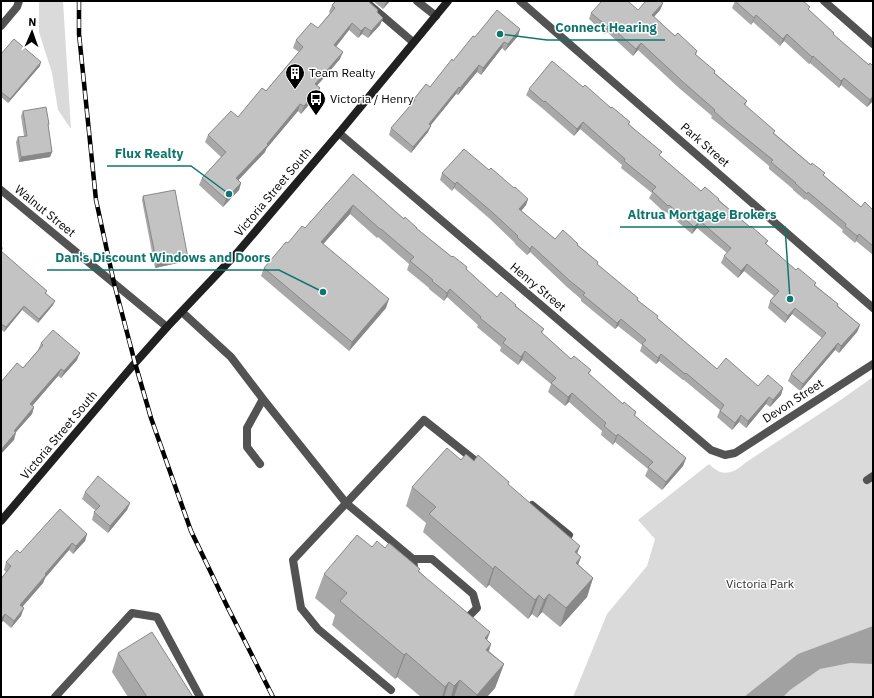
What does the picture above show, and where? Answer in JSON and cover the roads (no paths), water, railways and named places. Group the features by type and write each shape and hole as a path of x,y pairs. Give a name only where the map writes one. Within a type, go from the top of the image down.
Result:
{"main road":[{"name":"Victoria Street South","path":"1,521 135,363 236,253 448,1"}],"street":[{"path":"1,26 17,7 19,1"},
{"path":"365,1 413,42"},
{"path":"417,1 436,16"},
{"name":"Park Street","path":"520,1 873,308"},
{"path":"824,1 873,44"},
{"name":"Henry Street","path":"338,133 712,450 725,455"},
{"name":"Walnut Street","path":"1,190 167,327"},
{"path":"182,312 231,357 346,503 413,559 432,559 473,594 477,608 468,617 456,617 451,612"},
{"name":"Devon Street","path":"725,455 735,453 873,364"},
{"path":"260,464 248,447 248,428 263,399"},
{"path":"391,690 318,629 301,608 293,560 424,420 490,472"},
{"path":"527,501 569,535"},
{"path":"413,559 416,579"},
{"path":"56,697 132,613 157,617 200,697"}],"railway":[{"path":"79,1 79,34 96,200 114,283 135,363 151,418 191,531 273,697"}],"place":[{"name":"Connect Hearing","path":"500,34"},
{"name":"Team Realty","path":"295,90"},
{"name":"Victoria / Henry","path":"316,116"},
{"name":"Flux Realty","path":"229,194"},
{"name":"Dan's Discount Windows and Doors","path":"323,292"},
{"name":"Altrua Mortgage Brokers","path":"790,299"}],"park label":[{"name":"Victoria Park","path":"760,584"}]}
